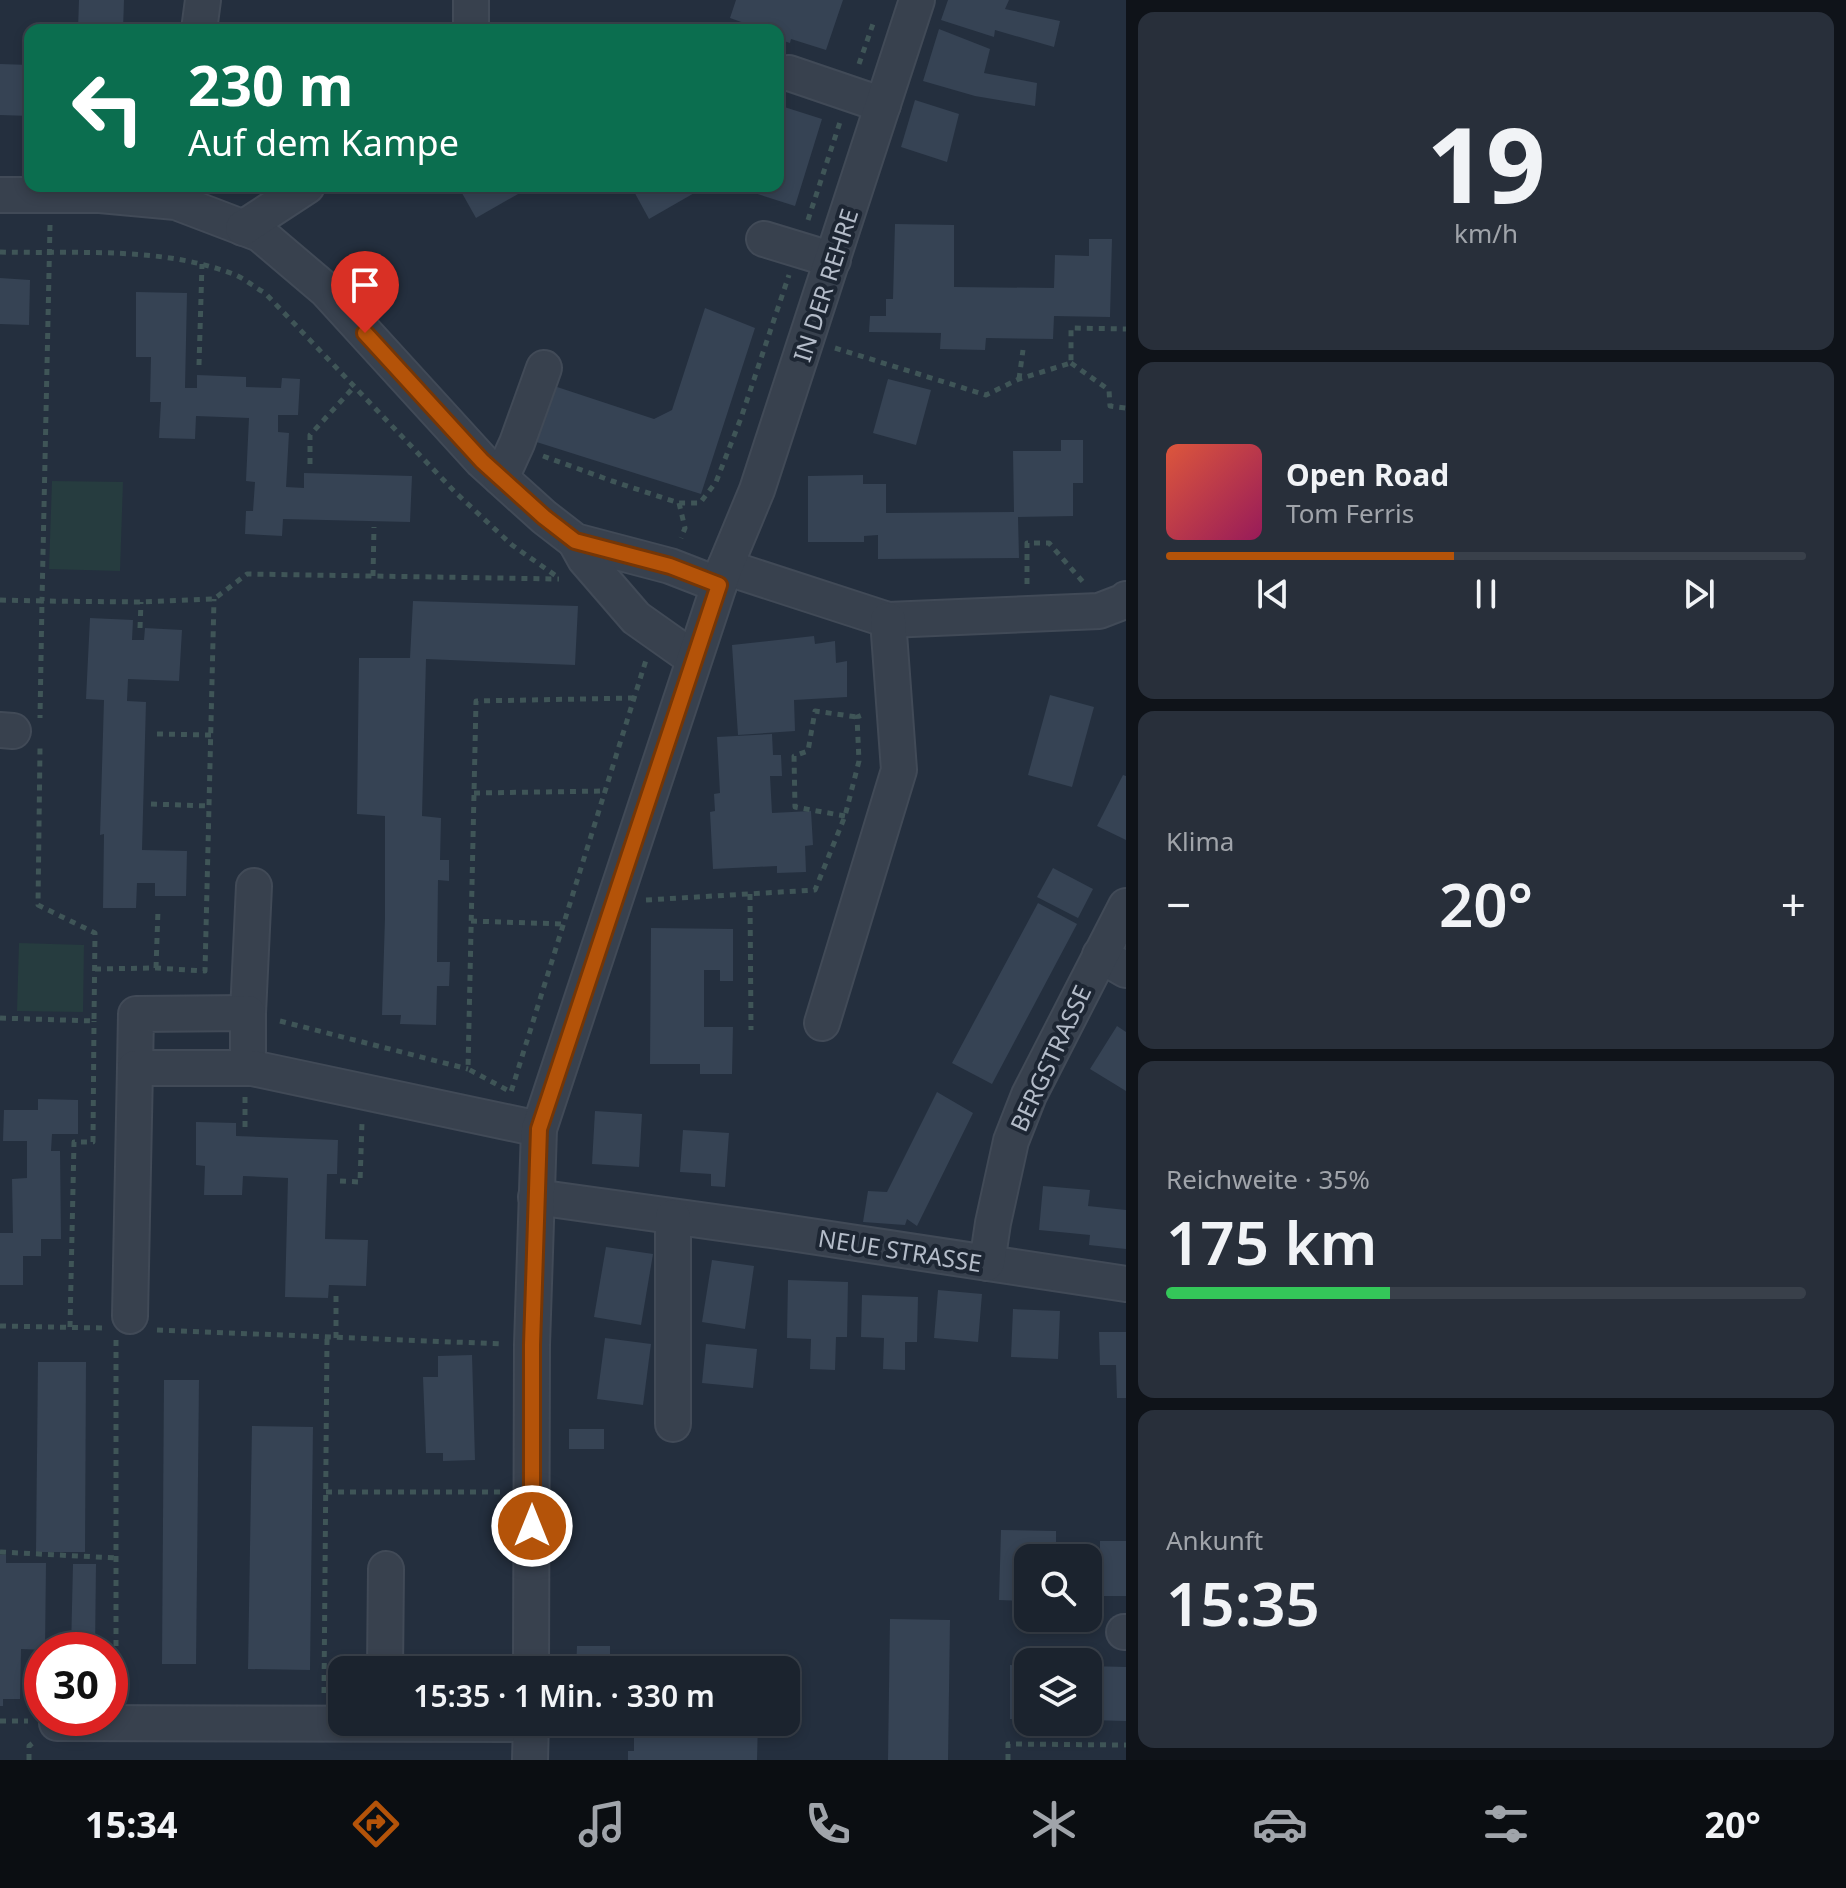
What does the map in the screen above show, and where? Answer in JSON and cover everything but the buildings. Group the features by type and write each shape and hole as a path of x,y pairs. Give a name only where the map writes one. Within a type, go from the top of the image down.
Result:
{"street":[{"path":"200,24 203,0"},
{"path":"471,0 471,24"},
{"name":"IN DER REHRE","path":"531,1656 532,1345 539,1129 722,576 757,490 808,339 917,0"},
{"path":"789,73 883,105"},
{"path":"243,228 298,192"},
{"path":"0,195 177,194 260,234 326,290 482,461 575,541 888,620 1026,614 1112,605"},
{"path":"764,239 833,260"},
{"path":"501,478 544,368"},
{"path":"575,541 585,559 636,618 694,659"},
{"path":"822,1023 899,770 888,620"},
{"path":"248,1068 264,1012 254,886"},
{"name":"BERGSTRASSE","path":"987,1263 1011,1141 1029,1095 1113,963 1126,906"},
{"path":"138,1323 136,1014 264,1012"},
{"path":"135,1068 248,1068 539,1129"},
{"name":"NEUE STRASSE","path":"536,1197 1126,1284"},
{"path":"673,1217 673,1424"},
{"path":"385,1656 386,1569"},
{"path":"128,1723 328,1724"},
{"path":"530,1760 531,1736"}],"path":[{"path":"517,443 543,456 679,503 700,503 716,482 741,418 877,12"},
{"path":"50,195 42,601 23,730 38,905 95,933 93,1142 74,1142 70,1327"},
{"path":"0,252 144,254 202,264 236,275 265,293 466,503 512,545 560,579 247,574 214,599 141,602 0,600"},
{"path":"199,365 202,264"},
{"path":"1071,363 1071,328 1126,329"},
{"path":"808,339 986,395 1019,379 1071,363"},
{"path":"1019,379 1023,350"},
{"path":"1071,363 1109,390 1110,406 1126,408"},
{"path":"310,464 310,435 353,388"},
{"path":"373,576 374,527"},
{"path":"1026,614 1027,543 1049,543 1093,593 1112,605"},
{"path":"95,969 205,971 214,599"},
{"path":"140,628 141,602"},
{"path":"264,1012 280,1022 468,1069 511,1092 647,655"},
{"path":"468,1069 476,701 634,698"},
{"path":"845,816 795,807 794,756 808,751 815,711 857,717 875,711"},
{"path":"611,912 632,917 638,901 815,890 845,816 859,761 857,717"},
{"path":"157,734 211,735"},
{"path":"474,793 605,791"},
{"path":"151,804 209,806"},
{"path":"750,894 751,1030"},
{"path":"156,968 158,910"},
{"path":"471,921 563,924"},
{"path":"0,1018 94,1021"},
{"path":"340,1181 360,1182 362,1119"},
{"path":"336,1290 336,1338"},
{"path":"138,1323 327,1338 532,1345"},
{"path":"0,1326 116,1328 117,1632"},
{"path":"323,1724 327,1338"},
{"path":"326,1492 504,1492"},
{"path":"0,1552 117,1558"},
{"path":"1008,1760 1008,1744 1126,1745"}],"green space":[{"path":"52,481 123,482 120,571 49,569"},
{"path":"19,943 84,945 83,1012 17,1011"}],"route":[{"path":"365,333 482,461 575,541 670,566 719,585 539,1129 532,1345 532,1526"}]}
